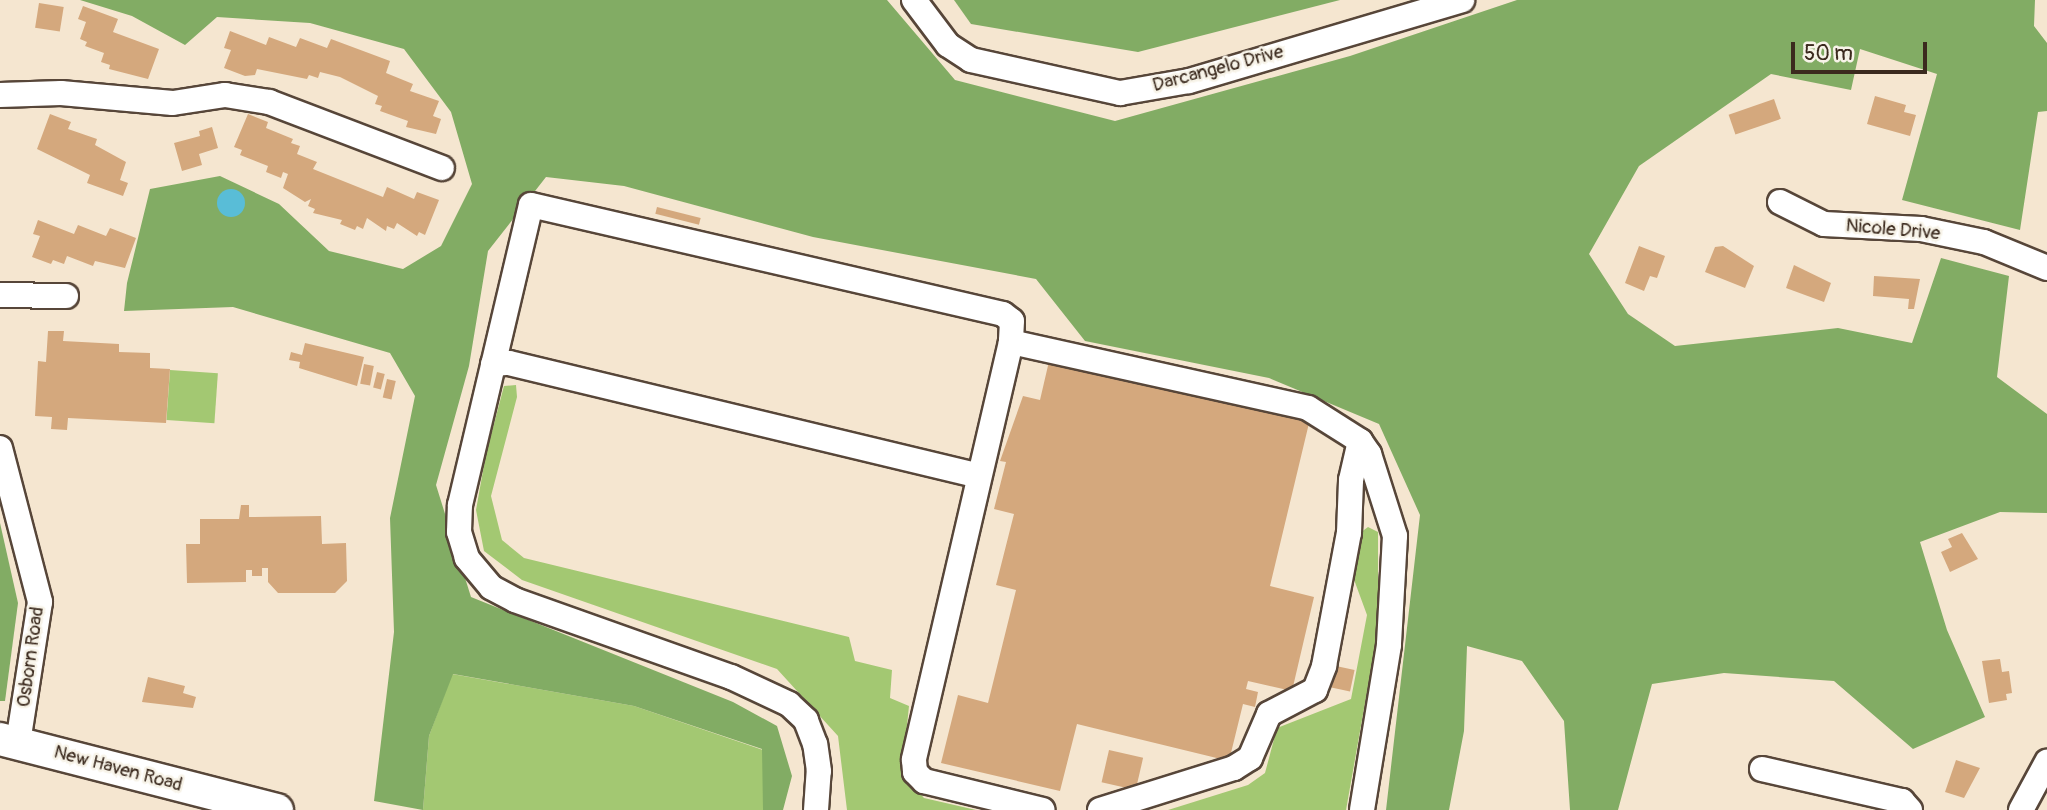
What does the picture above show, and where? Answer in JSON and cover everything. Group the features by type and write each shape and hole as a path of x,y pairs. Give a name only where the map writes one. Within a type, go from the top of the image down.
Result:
{"main road":[{"name":"New Haven Road","path":"9,741 272,809"}],"street":[{"name":"Darcangelo Drive","path":"914,0 948,45 971,60 1120,93 1189,80 1462,0"},
{"path":"0,95 61,93 173,103 225,95 269,102 442,168"},
{"name":"Nicole Drive","path":"1780,202 1824,224 1921,229 1984,242 2047,268"},
{"path":"816,810 819,771 815,744 806,720 789,704 731,677 515,600 475,572 463,548 459,512 530,205 1003,314 1012,321 1011,342 927,696 915,772 924,781 1043,810"},
{"path":"0,295 66,296"},
{"path":"1011,342 1308,408 1360,441 1368,454 1395,536 1389,645 1363,810"},
{"path":"493,364 509,363 979,476"},
{"path":"1100,810 1234,768 1250,758 1269,714 1315,690 1324,666 1349,533 1352,480 1360,441"},
{"name":"Osborn Road","path":"0,448 40,602 9,741"},
{"path":"2021,810 2047,762"},
{"path":"1762,769 1902,801 1910,810"}],"green space":[{"path":"80,0 887,0 955,80 1115,121 1350,56 1517,0 2035,0 2034,26 2047,43 2047,111 2038,112 2020,230 1902,200 1937,74 1860,49 1851,90 1771,74 1639,166 1589,254 1628,314 1675,346 1838,328 1912,343 1941,258 2009,276 1997,377 2047,414 2047,513 2000,512 1920,542 1947,630 1985,717 1913,749 1834,681 1724,673 1652,684 1618,810 1570,810 1564,721 1522,661 1467,646 1464,731 1449,810 1386,810 1420,515 1379,424 1269,378 1085,341 1036,279 813,237 624,186 546,177 488,251 469,366 436,485 471,597 733,702 777,726 792,776 783,810 763,810 762,749 634,706 453,674 429,736 423,810 374,801 394,632 390,518 415,396 390,353 233,307 124,311 127,283 150,189 220,176 279,204 329,251 403,269 441,246 472,184 451,112 404,49 310,23 217,17 185,45 132,16"},
{"path":"954,0 1340,0 1138,52 971,24"},
{"path":"170,370 218,373 214,423 167,420"},
{"path":"516,385 517,397 491,496 502,540 524,558 849,637 855,661 892,670 890,698 909,706 902,774 924,798 976,810 847,810 838,736 777,669 522,580 484,551 476,510 486,454 504,386"},
{"path":"0,523 18,603 5,701 0,701"},
{"path":"1368,527 1378,532 1378,630 1346,810 1168,810 1248,785 1265,773 1277,728 1351,699 1367,615 1349,566 1356,536"},
{"path":"452,674 634,706 763,750 763,810 423,810 429,736"}],"water":[{"path":"231,189 241,193 245,203 241,213 231,217 221,213 217,203 221,193"}],"building":[{"path":"39,3 64,7 60,32 35,28"},
{"path":"83,6 118,19 113,32 159,49 148,79 109,69 110,65 101,62 104,53 85,46 87,42 80,39 86,22 78,19"},
{"path":"230,31 266,45 269,37 296,47 300,38 327,48 331,39 390,61 386,73 413,84 410,91 439,101 433,116 441,119 436,134 406,127 408,121 380,111 382,106 375,104 378,96 340,77 320,72 318,78 309,75 307,79 257,69 255,75 245,76 224,68 231,50 224,48"},
{"path":"1875,96 1906,105 1904,112 1916,115 1910,136 1867,124"},
{"path":"1774,99 1781,119 1735,134 1729,115"},
{"path":"50,114 71,122 68,129 97,139 95,145 126,162 120,180 128,183 123,196 87,183 90,175 37,149"},
{"path":"248,114 268,122 266,128 293,139 291,143 300,146 297,154 317,162 313,169 383,197 387,187 414,199 417,192 439,200 425,235 419,232 417,236 397,223 394,229 387,226 386,231 367,218 363,229 357,226 355,230 340,224 342,220 313,213 315,209 308,206 311,199 305,202 283,188 288,174 283,172 281,178 266,172 268,166 240,155 242,150 234,147"},
{"path":"212,127 218,148 199,154 202,165 182,171 174,143 200,136 199,131"},
{"path":"657,207 701,218 699,225 655,214"},
{"path":"38,220 74,234 78,225 106,236 110,228 136,238 125,268 95,261 93,266 67,256 64,264 53,260 51,264 32,257 40,236 33,234"},
{"path":"1639,246 1665,256 1657,278 1650,276 1644,291 1625,283"},
{"path":"1723,246 1754,266 1745,288 1705,272 1715,247"},
{"path":"1794,265 1831,283 1824,302 1786,288"},
{"path":"1874,276 1920,279 1914,309 1908,309 1909,299 1873,296"},
{"path":"48,331 64,331 63,341 119,344 119,352 150,353 150,368 170,369 166,423 68,418 67,430 51,429 52,417 35,416 38,361 46,362"},
{"path":"305,343 364,357 357,386 299,368 300,362 289,360 291,352 302,355"},
{"path":"1050,357 1310,419 1270,586 1314,597 1292,691 1248,681 1246,689 1258,692 1255,707 1243,704 1229,761 1077,724 1060,791 941,763 958,695 988,703 1016,590 996,585 1014,514 994,509 1006,462 1000,461 1023,396 1040,400"},
{"path":"364,364 374,366 370,386 360,384"},
{"path":"377,372 385,374 381,389 373,388"},
{"path":"387,379 396,381 391,400 383,398"},
{"path":"241,505 249,505 249,517 321,516 322,544 346,543 347,581 335,593 278,593 268,582 268,568 262,568 262,576 252,576 252,570 246,570 246,582 187,583 186,544 200,544 200,519 239,519"},
{"path":"1962,533 1978,559 1950,572 1941,552 1952,547 1948,539"},
{"path":"2000,659 2002,672 2009,671 2012,693 2006,694 2007,700 1989,703 1982,661"},
{"path":"1336,666 1355,670 1350,691 1331,688"},
{"path":"148,677 185,686 183,693 196,697 193,708 142,702"},
{"path":"1109,750 1143,758 1136,790 1102,782"},
{"path":"1956,760 1980,768 1964,798 1945,792"}]}
